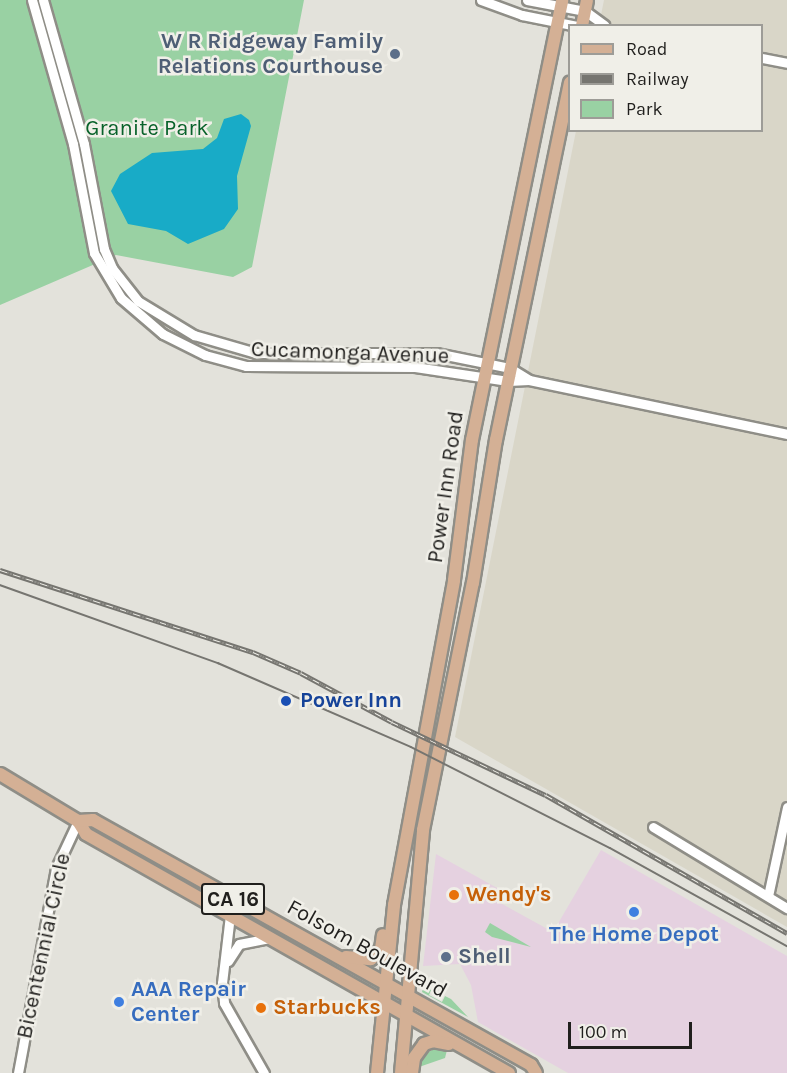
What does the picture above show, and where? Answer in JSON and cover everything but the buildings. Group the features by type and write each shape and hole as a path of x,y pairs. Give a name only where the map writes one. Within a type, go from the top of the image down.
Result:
{"main road":[{"name":"Power Inn Road","path":"378,1073 394,905 452,591 465,482 562,3"},
{"path":"582,24 586,6"},
{"name":"Power Inn Road","path":"401,1073 423,830 473,583 510,368 568,92"},
{"name":"Folsom Boulevard","path":"0,774 78,821 86,834 509,1073"},
{"name":"Folsom Boulevard","path":"78,821 93,820 408,994 531,1065 536,1073"},
{"path":"334,955 366,960 375,957 381,949 386,910 394,905"},
{"path":"412,1073 414,1058 424,1044 433,1041 462,1047"}],"street":[{"name":"Cucamonga Avenue","path":"32,0 73,144 94,253 112,288 144,321 188,348 246,366 416,367 508,381 529,380 787,434"},
{"name":"Cucamonga Avenue","path":"43,0 84,144 104,249 112,268 138,301 194,335 256,353 416,351 510,368 529,380"},
{"path":"481,0 568,24"},
{"path":"527,0 586,6 605,24"},
{"path":"763,58 787,63"},
{"path":"768,897 787,807"},
{"name":"Bicentennial Circle","path":"18,1073 56,868 78,821"},
{"path":"653,827 787,908"},
{"path":"230,915 223,971 228,1014 264,1073"},
{"path":"223,971 239,944 270,938"}],"shaded area":[{"path":"604,0 787,0 787,927 455,737 576,132 763,132 763,24 599,24"},
{"path":"601,850 787,956 787,1073 568,1073 478,1022 471,985 460,964 423,966 436,854 499,889 493,899 553,932"}],"green space":[{"name":"Granite Park","path":"0,0 304,0 252,267 233,277 116,255 0,305"},
{"path":"490,923 531,947 492,937 485,932"},
{"path":"424,985 431,990 429,995 442,1002 445,996 451,999 468,1017 422,992"},
{"path":"435,1048 447,1050 445,1058 419,1067 421,1057"}],"water":[{"path":"241,114 249,120 251,126 237,176 238,209 224,229 188,244 166,231 128,224 111,191 120,174 152,153 203,149 217,138 224,119"}],"tram line":[{"path":"0,585 218,663 411,747 610,848 787,946"}],"railway":[{"path":"0,570 253,652 301,673 392,722 546,795 787,933"}],"place":[{"name":"W R Ridgeway Family Relations Courthouse","path":"395,54"},
{"name":"Power Inn","path":"286,701"},
{"name":"Wendy's","path":"454,895"},
{"name":"The Home Depot","path":"634,912"},
{"name":"Shell","path":"446,957"},
{"name":"AAA Repair Center","path":"119,1002"},
{"name":"Starbucks","path":"261,1008"}]}
